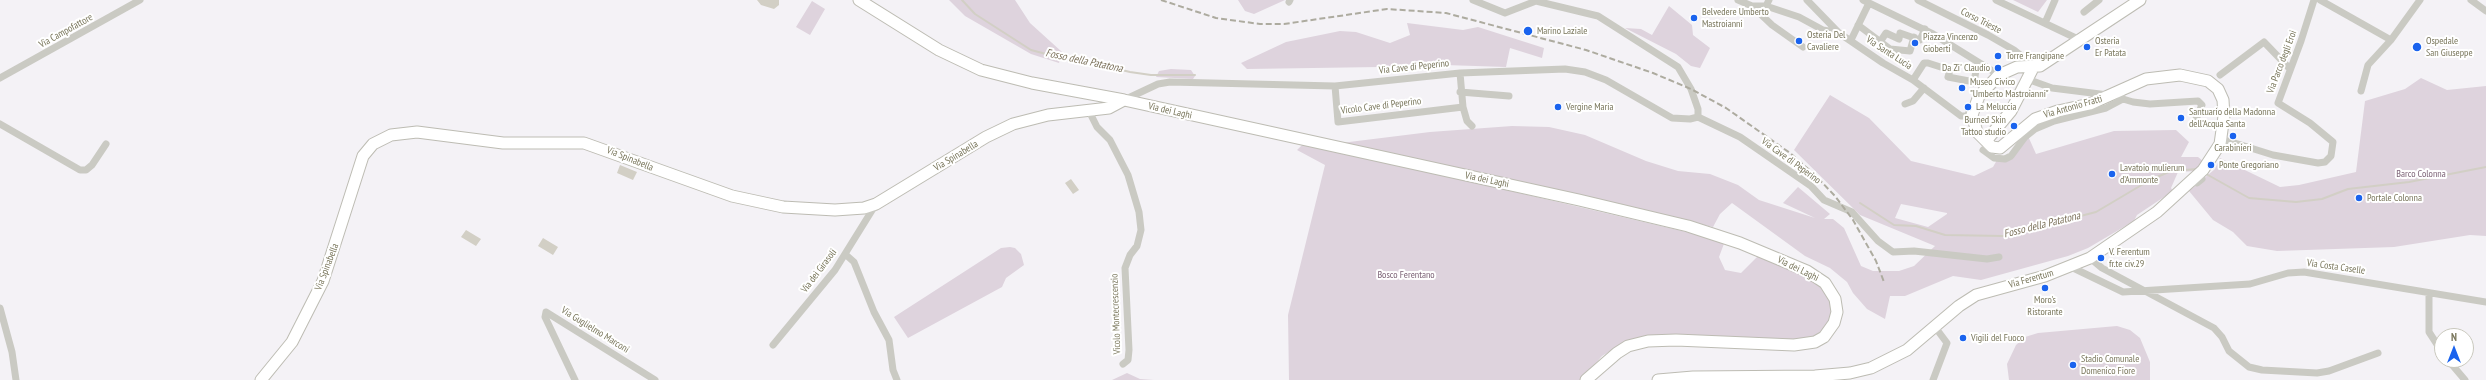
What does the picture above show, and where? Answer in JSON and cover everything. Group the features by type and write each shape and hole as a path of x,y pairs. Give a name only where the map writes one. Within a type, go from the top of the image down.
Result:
{"main road":[{"name":"Via dei Laghi","path":"859,0 939,50 975,68 1032,83 1124,100 1578,200 1694,228 1756,249 1810,273 1828,286 1836,301 1837,312 1834,324 1824,337 1815,342 1794,345 1651,341 1622,349 1589,378"},
{"path":"2034,66 2026,79 2012,111 1984,146 1975,128 1972,115 1976,102 1986,85 1999,75 2017,67 2034,66 2040,66 2140,0"},
{"name":"Via Ferentum","path":"1658,380 1693,377 1809,376 1855,372 1871,368 1902,354 1959,306 1976,295 2070,266 2090,258 2151,217 2197,180 2222,139 2224,116 2222,98 2216,87 2206,80 2180,75 2159,76 2137,82 2118,96"},
{"name":"Via Antonio Fratti","path":"1984,146 2002,147 2025,126 2042,116 2118,96"},
{"name":"Via Spinabella","path":"261,380 292,342 323,281 362,156 376,142 391,135 417,132 503,143 584,143 605,148 702,187 747,200 783,207 823,211 864,208 876,204 1007,127 1038,116 1115,107 1124,100"}],"street":[{"name":"Via Campofattore","path":"0,78 140,0"},
{"path":"1473,0 1505,12 1536,1 1598,16 1678,67 1691,89 1698,109 1698,117"},
{"path":"1738,0 1752,6 1772,25 1803,47"},
{"name":"Via Santa Lucia","path":"1807,0 1839,33 1883,63 1914,80 1965,117 1969,114 1986,85"},
{"name":"Corso Trieste","path":"1918,0 2014,50 2034,66"},
{"path":"1996,0 2046,21 2080,40"},
{"path":"2046,21 2055,0"},
{"path":"2084,12 2100,0"},
{"name":"Via Parco degli Eroi","path":"2222,139 2273,155 2325,162 2331,156 2333,142 2278,103 2314,0"},
{"path":"2320,0 2391,40"},
{"path":"2361,91 2368,66 2391,40 2419,0"},
{"path":"2471,0 2486,10"},
{"path":"1850,40 1858,25 1866,2 1925,29 1999,75"},
{"path":"1752,6 1767,3 1800,17 1823,30 1839,33"},
{"path":"1858,25 1890,48 1910,51 1914,37"},
{"path":"1880,42 1886,33 1899,39 1900,32 1920,40 1925,29"},
{"path":"2220,75 2264,42 2290,69"},
{"path":"1914,80 1926,63 1950,70 1948,77 1986,85"},
{"path":"1974,83 1976,70 1980,64"},
{"name":"Via Cave di Peperino","path":"1124,100 1151,87 1170,82 1335,86 1460,73 1558,69 1574,70 1610,82 1672,118 1690,119 1698,117 1740,137 1811,186 1824,200 1852,212 1878,241 1893,252 1914,251 1956,257 1987,259 1999,257"},
{"path":"1460,73 1460,92 1463,107 1467,121 1472,126"},
{"path":"2026,79 2052,88 2118,96 2150,104 2198,101 2202,105 2196,119 2197,125"},
{"name":"Vicolo Cave di Peperino","path":"1335,86 1338,122 1463,107"},
{"path":"1905,104 1913,101 1924,88"},
{"path":"1460,92 1509,96"},
{"name":"Vicolo Montecrescenzio","path":"1089,111 1097,127 1110,140 1128,175 1139,212 1141,230 1137,246 1130,255 1125,268 1129,350 1128,360 1123,364"},
{"path":"0,124 80,170 86,170 92,165 106,144"},
{"name":"Via dei Girasoli","path":"773,345 845,254 876,204"},
{"path":"845,254 854,262 889,340 893,370 898,380"},
{"path":"2090,258 2102,268 2146,290 2214,328 2238,360 2249,367 2262,370 2318,373 2378,353"},
{"name":"Via Costa Caselle","path":"2070,266 2118,291 2245,284 2265,281 2288,273 2304,272 2486,302"},
{"path":"2429,293 2429,332 2434,340"},
{"path":"0,308 12,352 16,380"},
{"name":"Via Guglielmo Marconi","path":"575,380 545,317 546,312 656,380"},
{"path":"1933,380 1946,343 1935,327"},
{"path":"2455,368 2465,380"}],"green space":[{"path":"949,0 1015,0 1030,23 1062,52 1059,63 1031,54 965,16"},
{"path":"1238,0 1285,0 1254,14 1245,11"},
{"path":"2013,0 2047,0 2038,12"},
{"path":"812,1 825,9 810,35 796,27"},
{"path":"1669,6 1692,25 1693,35 1710,48 1700,68 1691,66 1676,54 1625,28 1641,29 1652,35"},
{"path":"1407,23 1463,30 1478,27 1544,48 1542,58 1510,48 1506,67 1445,65 1380,71 1379,67 1247,69 1241,63 1286,42 1340,31 1356,32 1390,43 1410,35"},
{"path":"1171,69 1191,70 1195,76 1193,79 1156,77 1159,71"},
{"name":"Barco Colonna","path":"2421,78 2447,90 2486,86 2486,236 2470,235 2394,247 2277,251 2247,246 2233,232 2213,220 2189,191 2215,169 2220,158 2280,187 2299,185 2356,172 2365,101 2405,89"},
{"path":"1830,95 1869,118 1911,161 1974,176 1993,167 1997,160 2006,160 2028,136 2036,154 2114,131 2176,130 2189,142 2181,157 2198,157 2203,161 2197,171 2178,172 2171,188 2173,191 2137,215 2134,221 2088,248 2068,256 1981,280 1953,276 1905,296 1890,296 1885,319 1867,309 1853,293 1847,282 1830,268 1805,256 1732,203 1720,214 1713,227 1341,143 1430,132 1512,126 1549,127 1585,135 1646,161 1678,171 1710,174 1738,185 1759,200 1815,218 1783,203 1798,187 1830,214 1824,219 1833,219 1844,228 1861,266 1873,271 1899,271 1914,266 1935,246 1860,215 1794,150","holes":["1901,204 1947,213 1928,227 1895,218"]},
{"name":"Bosco Ferentano","path":"1303,144 1331,149 1725,241 1719,257 1725,270 1741,273 1759,255 1807,274 1830,293 1834,320 1813,341 1622,344 1602,356 1581,380 1289,380 1288,315 1325,165 1297,150"},
{"path":"1001,248 1015,248 1021,254 1024,265 1006,278 1002,287 908,338 894,317"},
{"path":"2117,326 2130,330 2140,338 2150,362 2150,380 2009,380 2007,364 2016,345 2025,337 2038,333"},
{"path":"1127,373 1140,379 1154,380 1112,380"}],"shaded area":[{"path":"757,0 779,0 779,5 774,9 761,5"},
{"path":"620,165 637,172 633,180 617,173"},
{"path":"1071,179 1079,190 1073,194 1065,183"},
{"path":"466,230 481,239 476,246 461,237"},
{"path":"543,238 558,247 553,255 538,246"}],"waterway":[{"name":"Fosso della Patatona","path":"962,0 975,14 1031,50 1065,59 1093,63 1130,72 1151,75 1195,75"},
{"name":"Fosso della Patatona","path":"2208,175 2249,198 2296,202 2322,199 2348,189 2409,182 2486,167"},
{"name":"Fosso della Patatona","path":"1860,203 1894,225 1916,226 1945,235 2003,236 2096,212 2150,180 2171,171 2197,169"}],"railway":[{"path":"1161,0 1216,18 1260,24 1284,24 1387,9 1446,13 1586,50 1653,73 1691,89 1726,108 1790,153 1814,174 1835,196 1853,220 1876,261 1884,282"}],"place":[{"name":"Belvedere Umberto Mastroianni","path":"1694,18"},
{"name":"Marino Laziale","path":"1528,31"},
{"name":"Osteria Del Cavaliere","path":"1799,41"},
{"name":"Piazza Vincenzo Gioberti","path":"1915,43"},
{"name":"Osteria Er Patata","path":"2087,47"},
{"name":"Ospedale San Giuseppe","path":"2417,47"},
{"name":"Torre Frangipane","path":"1998,56"},
{"name":"Da Zi' Claudio","path":"1998,68"},
{"name":"Museo Civico \"Umberto Mastroianni\"","path":"1962,88"},
{"name":"Vergine Maria","path":"1558,107"},
{"name":"La Meluccia","path":"1968,107"},
{"name":"Santuario della Madonna dell'Acqua Santa","path":"2181,118"},
{"name":"Burned Skin Tattoo studio","path":"2014,126"},
{"name":"Carabinieri","path":"2233,136"},
{"name":"Ponte Gregoriano","path":"2211,165"},
{"name":"Lavatoio mulierum d’Ammonte","path":"2112,174"},
{"name":"Portale Colonna","path":"2359,198"},
{"name":"V. Ferentum fr.te civ.29","path":"2101,258"},
{"name":"Moro's Ristorante","path":"2045,288"},
{"name":"Vigili del Fuoco","path":"1963,338"},
{"name":"Stadio Comunale Domenico Fiore","path":"2073,365"}]}
